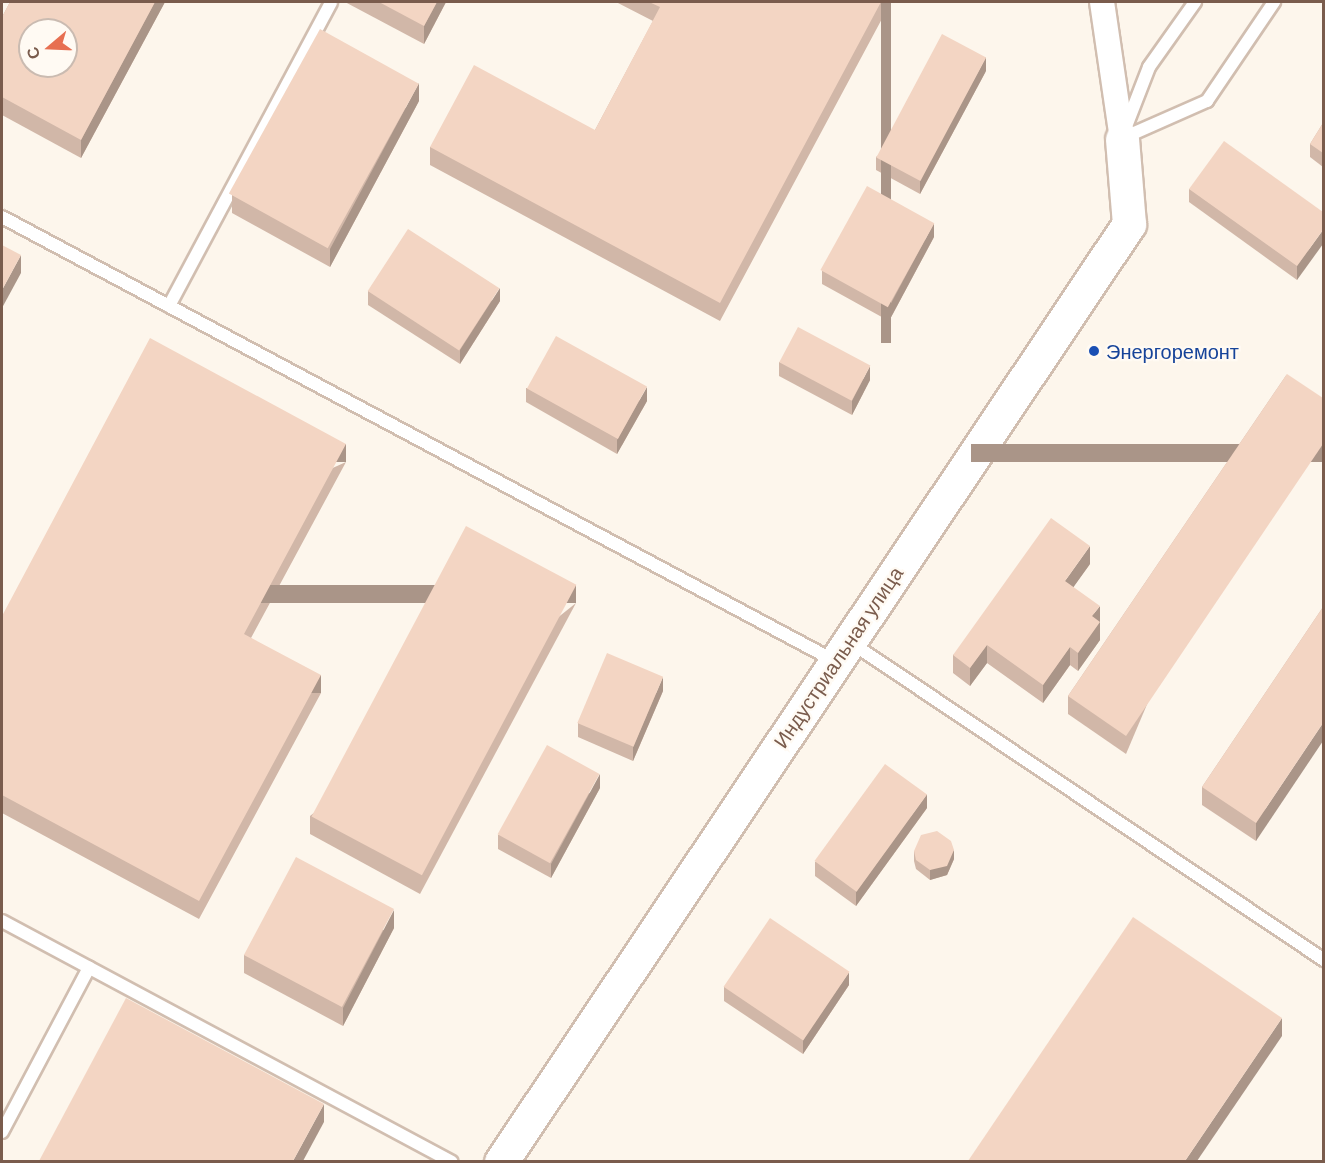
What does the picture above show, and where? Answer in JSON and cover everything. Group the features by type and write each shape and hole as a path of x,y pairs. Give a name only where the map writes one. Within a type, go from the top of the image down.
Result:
{"street":[{"path":"1102,2 1122,139"},
{"name":"Индустриальная улица","path":"501,1161 1129,224 1122,139"}],"lane":[{"path":"169,306 331,2"},
{"path":"1122,139 1149,67 1195,2"},
{"path":"1122,139 1207,101 1274,2"},
{"path":"2,217 169,306 842,652 1323,960"},
{"path":"2,921 452,1161"},
{"path":"2,1132 89,968"}],"building":[{"path":"10,2 155,2 81,140 2,97 2,17"},
{"path":"379,2 437,2 424,26"},
{"path":"649,2 881,2 720,303 430,147 474,65 595,130 660,7"},
{"path":"320,29 419,84 328,248 229,193"},
{"path":"942,34 986,57 920,181 876,158"},
{"path":"1323,123 1323,153 1310,144"},
{"path":"1224,141 1323,212 1323,230 1297,266 1189,189"},
{"path":"867,186 934,223 888,307 820,270"},
{"path":"408,229 499,288 459,350 368,291"},
{"path":"2,245 21,255 2,290"},
{"path":"798,327 870,365 852,401 779,362"},
{"path":"556,336 647,386 618,439 527,388"},
{"path":"150,338 346,444 244,634 321,675 199,901 2,795 2,616"},
{"path":"1287,374 1323,398 1323,444 1126,736 1068,696"},
{"path":"1051,518 1090,546 1065,581 1100,606 1092,616 1100,622 1078,653 1070,647 1043,685 987,645 970,668 953,655"},
{"path":"466,526 576,585 422,875 312,816"},
{"path":"1323,607 1323,723 1256,823 1202,787"},
{"path":"607,653 663,677 633,747 577,723"},
{"path":"547,745 599,774 550,863 498,834"},
{"path":"885,764 927,795 857,892 814,861"},
{"path":"937,831 951,841 954,850 947,866 930,870 916,860 914,851 921,835"},
{"path":"296,857 394,909 342,1007 244,955"},
{"path":"1133,917 1282,1018 1185,1161 968,1161"},
{"path":"770,918 850,972 803,1040 724,987"},
{"path":"126,998 324,1104 293,1161 39,1161"}],"place":[{"name":"Энергоремонт","path":"1094,351"}]}
